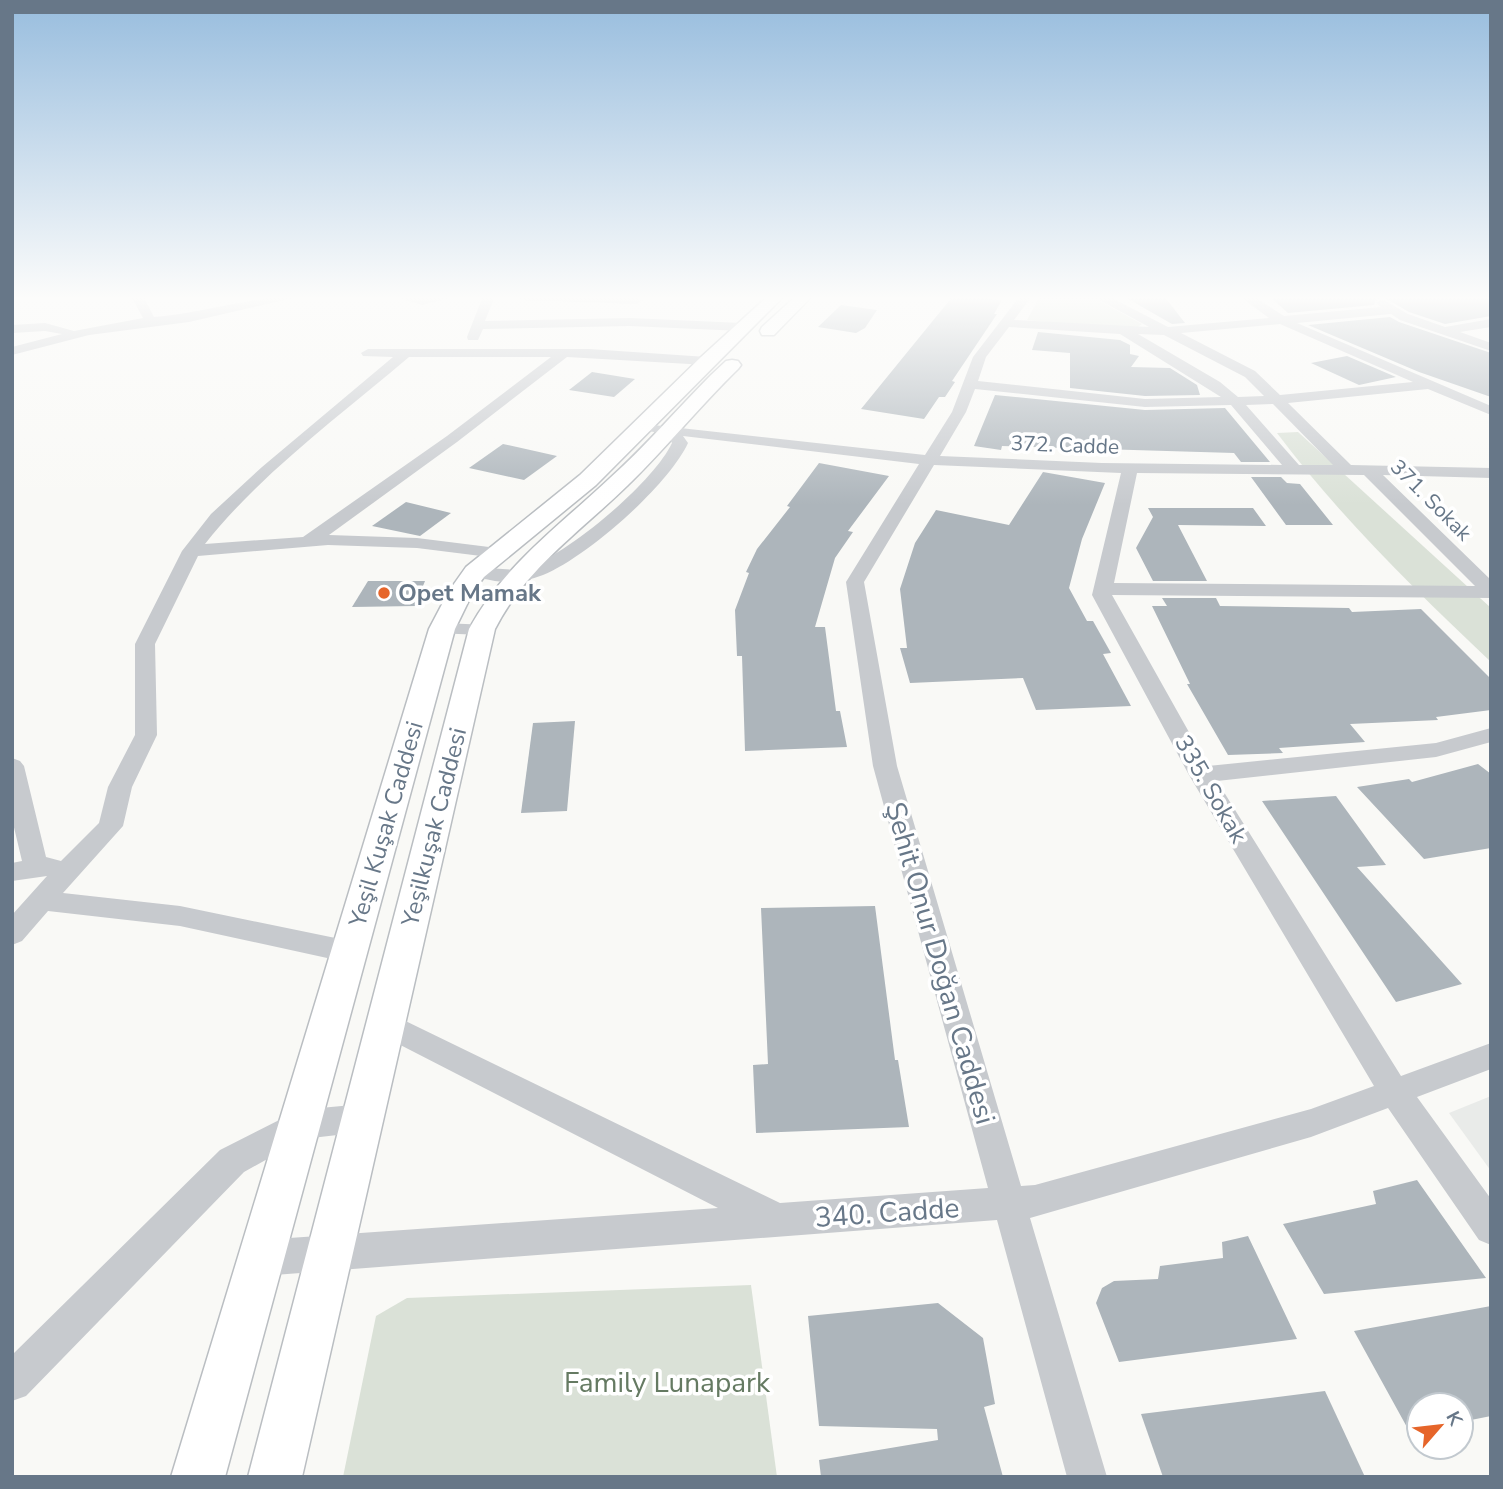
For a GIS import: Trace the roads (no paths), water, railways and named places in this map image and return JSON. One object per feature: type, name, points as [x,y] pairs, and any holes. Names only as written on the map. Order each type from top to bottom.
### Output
[{"type":"main road","points":[[656,428],[704,365]]},
{"type":"main road","name":"Yeşilkuşak Caddesi","points":[[275,1477],[482,629],[489,614],[495,567],[551,541],[619,482],[656,428],[707,390],[733,365]]},
{"type":"main road","name":"Yeşil Kuşak Caddesi","points":[[198,1477],[442,629],[461,591],[495,567]]},
{"type":"street","points":[[12,934],[72,865],[111,826],[120,787],[146,735],[145,644],[191,551],[217,518],[268,470],[392,365]]},
{"type":"street","points":[[307,542],[452,439],[548,365]]},
{"type":"street","name":"Şehit Onur Doğan Caddesi","points":[[977,365],[959,412],[855,582],[885,766],[1087,1477]]},
{"type":"street","points":[[1181,365],[1215,385],[1235,401],[1295,470]]},
{"type":"street","points":[[1233,365],[1250,374],[1347,470]]},
{"type":"street","points":[[1383,365],[1491,411]]},
{"type":"street","points":[[970,384],[1145,403],[1277,400],[1427,385]]},
{"type":"street","name":"372. Cadde","points":[[656,428],[930,460],[1130,469],[1491,473]]},
{"type":"street","points":[[1130,469],[1104,589],[1491,592]]},
{"type":"street","name":"371. Sokak","points":[[1368,470],[1491,592]]},
{"type":"street","points":[[191,551],[307,542],[417,543],[495,567]]},
{"type":"street","name":"335. Sokak","points":[[1104,589],[1102,596],[1201,775],[1394,1091]]},
{"type":"street","points":[[442,629],[482,629]]},
{"type":"street","points":[[1201,775],[1436,750],[1491,735]]},
{"type":"street","points":[[12,766],[24,869],[72,865]]},
{"type":"street","points":[[40,900],[180,916],[350,952]]},
{"type":"street","points":[[387,1024],[778,1220]]},
{"type":"street","name":"340. Cadde","points":[[261,1258],[1035,1201],[1311,1123],[1491,1056]]},
{"type":"street","points":[[1394,1091],[1491,1228]]},
{"type":"street","points":[[12,1382],[232,1161],[299,1125],[363,1118]]},
{"type":"place","name":"Opet Mamak","points":[[384,593]]},
{"type":"park label","name":"Family Lunapark","points":[[667,1382]]}]
